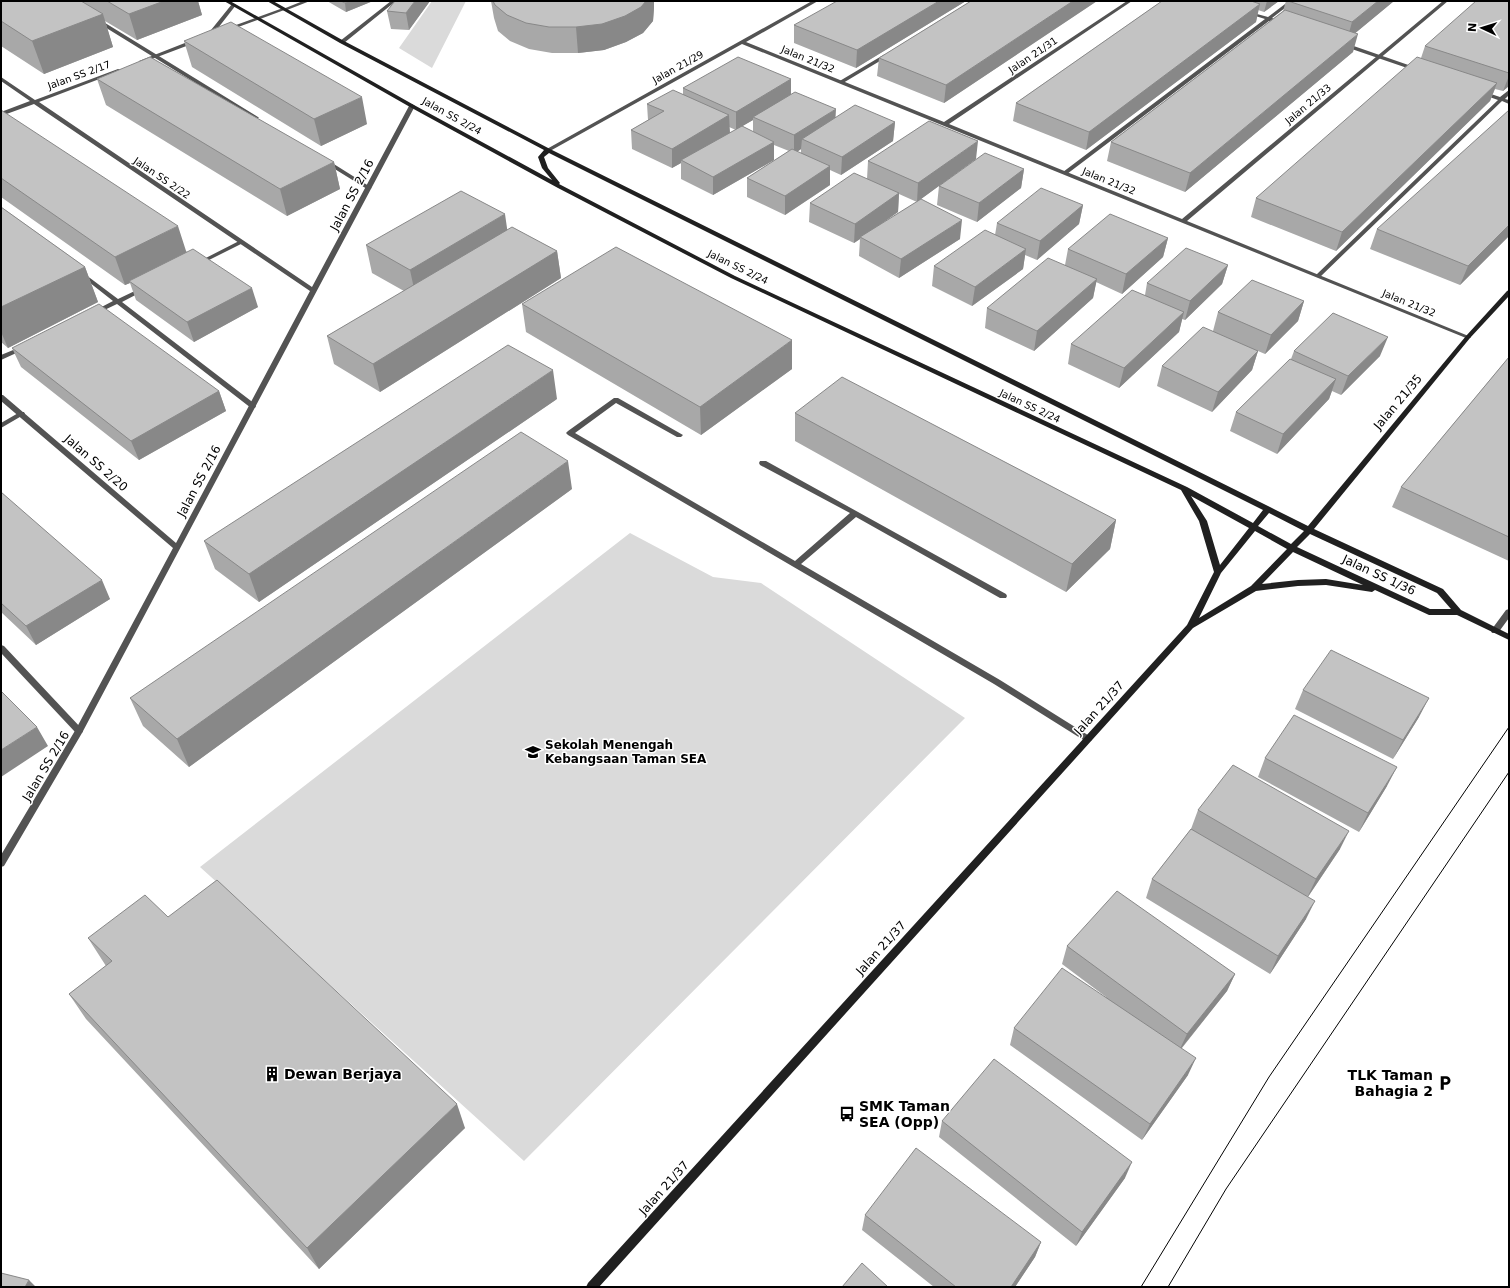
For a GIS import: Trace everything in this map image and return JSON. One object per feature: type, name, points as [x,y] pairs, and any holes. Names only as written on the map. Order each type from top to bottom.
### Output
[{"type":"main road","name":"Jalan SS 2/24","points":[[226,1],[412,106],[560,187],[733,277],[1184,489],[1253,527]]},
{"type":"main road","name":"Jalan SS 2/24","points":[[269,1],[342,42],[548,150],[1309,530]]},
{"type":"main road","points":[[548,150],[541,157],[542,162],[560,187]]},
{"type":"main road","name":"Jalan 21/35","points":[[1292,548],[1309,530],[1468,336],[1509,292]]},
{"type":"main road","points":[[1184,489],[1203,520],[1218,572]]},
{"type":"main road","name":"Jalan 21/37","points":[[592,1287],[1190,627],[1218,572],[1268,509]]},
{"type":"main road","name":"Jalan SS 1/36","points":[[1253,527],[1292,548],[1429,612],[1458,612]]},
{"type":"main road","name":"Jalan SS 1/36","points":[[1309,530],[1440,592],[1458,612],[1509,638]]},
{"type":"main road","name":"Jalan 21/37","points":[[1190,627],[1254,588],[1292,548]]},
{"type":"main road","points":[[1254,588],[1298,583],[1326,582],[1381,590]]},
{"type":"street","points":[[135,64],[308,1]]},
{"type":"street","points":[[342,42],[394,1]]},
{"type":"street","name":"Jalan 21/29","points":[[548,150],[816,1]]},
{"type":"street","name":"Jalan 21/31","points":[[945,124],[1130,1]]},
{"type":"street","points":[[1065,173],[1292,1]]},
{"type":"street","name":"Jalan 21/33","points":[[1183,221],[1446,1]]},
{"type":"street","points":[[209,36],[234,5]]},
{"type":"street","points":[[1245,11],[1290,26]]},
{"type":"street","points":[[92,17],[263,122]]},
{"type":"street","name":"Jalan 21/32","points":[[742,42],[1468,336]]},
{"type":"street","points":[[1341,44],[1422,72]]},
{"type":"street","points":[[841,82],[889,54]]},
{"type":"street","name":"Jalan SS 2/17","points":[[1,114],[128,67]]},
{"type":"street","name":"Jalan SS 2/22","points":[[1,79],[314,291]]},
{"type":"street","points":[[1479,92],[1509,102]]},
{"type":"street","points":[[1318,276],[1509,92]]},
{"type":"street","name":"Jalan SS 2/16","points":[[1,863],[79,731],[412,106]]},
{"type":"street","points":[[322,159],[369,188]]},
{"type":"street","points":[[194,265],[241,242]]},
{"type":"street","points":[[75,269],[253,406]]},
{"type":"street","points":[[91,314],[153,285]]},
{"type":"street","points":[[1,358],[29,345]]},
{"type":"street","name":"Jalan SS 2/20","points":[[1,397],[176,547]]},
{"type":"street","points":[[679,435],[616,400],[570,433],[997,682],[1088,739]]},
{"type":"street","points":[[1,426],[22,414]]},
{"type":"street","points":[[763,462],[1003,596]]},
{"type":"street","points":[[796,564],[855,513]]},
{"type":"street","points":[[1495,631],[1509,612]]},
{"type":"street","points":[[1,648],[79,731]]},
{"type":"shaded area","points":[[432,1],[466,1],[432,68],[399,48]]},
{"type":"shaded area","points":[[630,533],[713,577],[761,583],[965,718],[524,1161],[200,867]]},
{"type":"building","points":[[1,1],[81,1],[103,14],[32,41],[1,21]]},
{"type":"building","points":[[107,1],[164,1],[129,14]]},
{"type":"building","points":[[395,1],[415,1],[406,13],[387,11]]},
{"type":"building","points":[[493,1],[646,1],[641,7],[625,16],[602,24],[576,27],[549,27],[526,23],[507,15],[495,5]]},
{"type":"building","points":[[837,1],[939,1],[857,50],[794,25]]},
{"type":"building","points":[[971,1],[1073,1],[946,85],[879,58]]},
{"type":"building","points":[[1162,1],[1251,1],[1260,4],[1089,132],[1016,103]]},
{"type":"building","points":[[1288,1],[1378,1],[1352,22]]},
{"type":"building","points":[[1476,1],[1509,1],[1509,73],[1425,46]]},
{"type":"building","points":[[1285,10],[1358,34],[1190,173],[1111,142]]},
{"type":"building","points":[[231,22],[362,97],[314,119],[184,41]]},
{"type":"building","points":[[150,57],[334,162],[280,189],[97,79]]},
{"type":"building","points":[[738,57],[791,79],[736,112],[683,88]]},
{"type":"building","points":[[1417,57],[1497,83],[1342,232],[1256,198]]},
{"type":"building","points":[[673,90],[729,115],[672,149],[631,130],[664,111],[647,104]]},
{"type":"building","points":[[795,92],[836,109],[794,135],[753,117]]},
{"type":"building","points":[[855,105],[895,122],[842,157],[802,139]]},
{"type":"building","points":[[1,110],[178,226],[115,257],[1,178]]},
{"type":"building","points":[[1509,110],[1509,225],[1468,266],[1377,229]]},
{"type":"building","points":[[929,121],[978,141],[918,183],[868,161]]},
{"type":"building","points":[[742,126],[774,142],[713,177],[681,160]]},
{"type":"building","points":[[792,149],[830,166],[785,196],[747,178]]},
{"type":"building","points":[[985,153],[1024,169],[979,203],[939,186]]},
{"type":"building","points":[[854,173],[899,193],[855,224],[810,203]]},
{"type":"building","points":[[1041,188],[1083,205],[1040,241],[997,223]]},
{"type":"building","points":[[461,191],[505,214],[410,270],[366,245]]},
{"type":"building","points":[[921,199],[962,220],[901,259],[860,237]]},
{"type":"building","points":[[1,207],[85,267],[1,307]]},
{"type":"building","points":[[1110,214],[1168,238],[1126,274],[1068,249]]},
{"type":"building","points":[[512,227],[557,251],[373,364],[327,336]]},
{"type":"building","points":[[985,230],[1026,249],[975,287],[934,266]]},
{"type":"building","points":[[616,247],[792,340],[700,407],[522,304]]},
{"type":"building","points":[[1186,248],[1228,265],[1190,301],[1147,283]]},
{"type":"building","points":[[193,249],[252,288],[187,322],[129,281]]},
{"type":"building","points":[[1048,258],[1097,279],[1037,331],[987,308]]},
{"type":"building","points":[[1252,280],[1304,301],[1271,335],[1218,312]]},
{"type":"building","points":[[1132,290],[1184,312],[1124,368],[1071,344]]},
{"type":"building","points":[[99,304],[219,391],[131,441],[12,348]]},
{"type":"building","points":[[1333,313],[1388,337],[1348,376],[1294,351]]},
{"type":"building","points":[[1203,327],[1258,351],[1218,392],[1162,366]]},
{"type":"building","points":[[508,345],[553,370],[249,574],[204,541]]},
{"type":"building","points":[[1509,357],[1509,537],[1401,487]]},
{"type":"building","points":[[1290,359],[1336,379],[1283,434],[1236,412]]},
{"type":"building","points":[[842,377],[1116,520],[1072,564],[795,413]]},
{"type":"building","points":[[521,432],[568,461],[177,739],[130,698]]},
{"type":"building","points":[[1,492],[102,580],[26,626],[1,603]]},
{"type":"building","points":[[1331,650],[1429,698],[1403,740],[1303,690]]},
{"type":"building","points":[[1,691],[37,727],[1,750]]},
{"type":"building","points":[[1294,715],[1397,767],[1368,813],[1265,758]]},
{"type":"building","points":[[1233,765],[1349,831],[1316,879],[1198,810]]},
{"type":"building","points":[[1191,829],[1315,901],[1278,956],[1152,879]]},
{"type":"building","name":"Dewan Berjaya","points":[[217,880],[457,1104],[307,1248],[69,994],[112,961],[88,938],[145,895],[168,917]]},
{"type":"building","points":[[1117,891],[1235,974],[1187,1034],[1067,946]]},
{"type":"building","points":[[1062,968],[1196,1058],[1150,1124],[1014,1028]]},
{"type":"building","points":[[994,1059],[1132,1162],[1082,1232],[942,1121]]},
{"type":"building","points":[[916,1148],[1041,1242],[1011,1287],[956,1287],[865,1215]]},
{"type":"building","points":[[862,1263],[888,1287],[842,1287]]},
{"type":"building","points":[[1,1273],[29,1280],[25,1287],[1,1287]]},
{"type":"tram line","points":[[1141,1287],[1269,1077],[1509,727]]},
{"type":"tram line","points":[[1168,1287],[1226,1189],[1509,772]]},
{"type":"place","name":"Sekolah Menengah Kebangsaan Taman SEA","points":[[533,752]]},
{"type":"place","name":"Dewan Berjaya","points":[[272,1074]]},
{"type":"place","name":"TLK Taman Bahagia 2","points":[[1445,1083]]},
{"type":"place","name":"SMK Taman SEA (Opp)","points":[[847,1114]]}]
